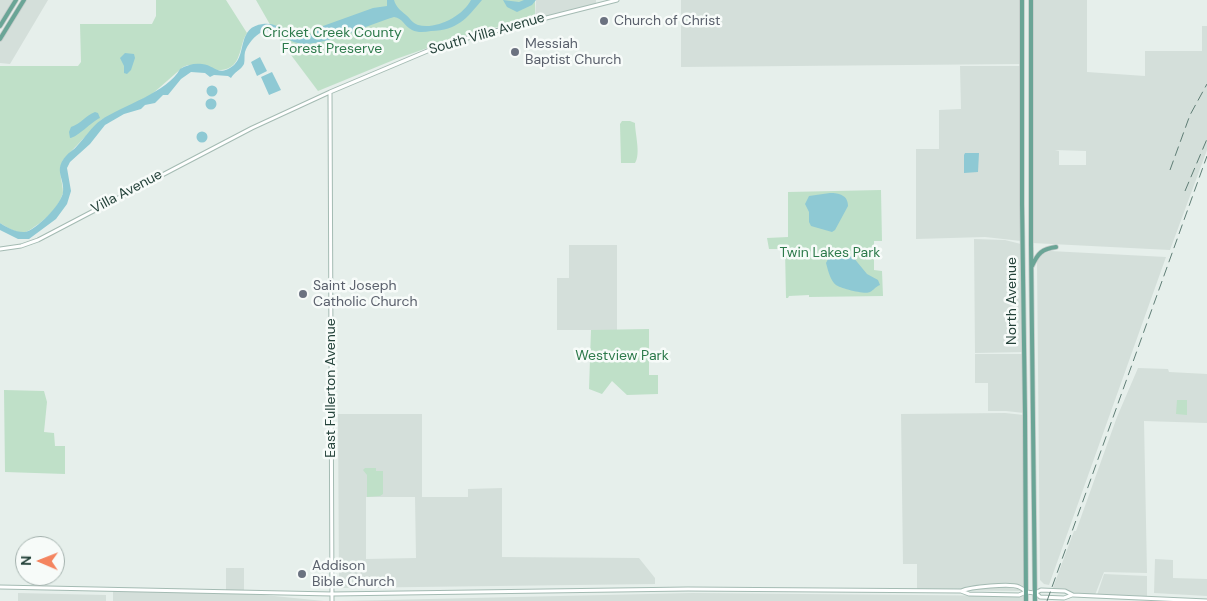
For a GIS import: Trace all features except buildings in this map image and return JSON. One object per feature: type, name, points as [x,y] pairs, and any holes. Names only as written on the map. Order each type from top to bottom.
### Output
[{"type":"main road","points":[[0,26],[16,0]]},
{"type":"main road","points":[[0,39],[24,0]]},
{"type":"main road","name":"North Avenue","points":[[1022,0],[1026,601]]},
{"type":"main road","name":"North Avenue","points":[[1030,0],[1035,601]]},
{"type":"main road","points":[[1031,268],[1039,252],[1056,246]]},
{"type":"street","name":"South Villa Avenue","points":[[252,128],[330,92],[444,44],[617,0]]},
{"type":"street","name":"East Fullerton Avenue","points":[[330,92],[332,601]]},
{"type":"street","name":"Villa Avenue","points":[[0,249],[21,246],[38,240],[252,128]]},
{"type":"street","points":[[961,591],[968,588],[1008,586],[1020,587],[1026,592]]},
{"type":"street","points":[[0,587],[332,594],[688,589],[961,591],[969,594],[1019,595],[1026,592],[1035,593],[1041,590],[1065,590],[1073,595]]},
{"type":"street","points":[[1035,593],[1040,598],[1064,598],[1073,595],[1207,601]]},
{"type":"shaded area","points":[[0,0],[14,0],[0,24]]},
{"type":"shaded area","points":[[25,0],[48,0],[10,64],[0,63],[0,41]]},
{"type":"shaded area","points":[[536,0],[596,0],[596,4],[535,20]]},
{"type":"shaded area","points":[[681,0],[1022,0],[1020,64],[681,67]]},
{"type":"shaded area","points":[[1031,0],[1087,0],[1087,72],[1145,76],[1145,51],[1202,51],[1202,26],[1207,26],[1207,150],[1170,250],[1032,243]],"holes":[[[1055,150],[1086,151],[1086,165],[1059,165],[1059,151]]]},
{"type":"shaded area","points":[[960,66],[1020,66],[1021,241],[985,237],[916,239],[916,149],[939,149],[939,110],[961,109]]},
{"type":"shaded area","points":[[974,239],[1005,240],[1021,244],[1023,352],[975,353]]},
{"type":"shaded area","points":[[569,245],[617,245],[617,330],[557,330],[557,278],[569,278]]},
{"type":"shaded area","points":[[1050,251],[1166,257],[1049,585],[1044,584],[1040,580],[1037,261],[1041,255]]},
{"type":"shaded area","points":[[975,354],[1023,354],[1024,413],[988,411],[988,383],[975,383]]},
{"type":"shaded area","points":[[1138,368],[1168,369],[1169,372],[1207,374],[1207,423],[1144,421],[1147,573],[1104,572],[1095,595],[1051,593],[1074,531],[1076,531],[1117,417]]},
{"type":"shaded area","points":[[1005,413],[1024,415],[1024,591],[917,590],[917,564],[903,564],[901,414]]},
{"type":"shaded area","points":[[338,414],[422,414],[422,497],[468,497],[468,489],[502,488],[502,557],[639,558],[655,578],[655,584],[339,588]],"holes":[[[366,497],[415,497],[416,558],[366,559]]]},
{"type":"shaded area","points":[[1155,559],[1173,560],[1173,578],[1207,579],[1207,596],[1154,593]]},
{"type":"shaded area","points":[[226,568],[244,568],[244,591],[226,590]]},
{"type":"shaded area","points":[[1104,574],[1147,576],[1147,596],[1097,595]]},
{"type":"shaded area","points":[[113,591],[244,593],[324,601],[113,601]]},
{"type":"shaded area","points":[[18,593],[106,595],[106,601],[18,601]]},
{"type":"shaded area","points":[[692,593],[1026,596],[1026,601],[341,601]]},
{"type":"green space","points":[[156,0],[226,0],[247,33],[235,62],[224,70],[188,65],[183,67],[151,95],[101,120],[63,160],[60,173],[63,193],[50,214],[35,227],[22,233],[16,232],[0,223],[0,66],[78,66],[81,62],[80,24],[152,24],[156,16]]},
{"type":"green space","name":"Cricket Creek County Forest Preserve","points":[[256,0],[535,0],[535,17],[456,38],[396,59],[318,91],[276,35]]},
{"type":"green space","points":[[622,121],[635,123],[638,154],[635,163],[621,163],[620,124]]},
{"type":"green space","name":"Twin Lakes Park","points":[[881,190],[882,241],[874,241],[874,270],[882,271],[883,296],[809,297],[809,295],[789,296],[786,298],[785,249],[769,249],[767,238],[788,237],[788,192]]},
{"type":"green space","name":"Westview Park","points":[[649,329],[649,375],[658,375],[658,394],[627,395],[612,381],[602,394],[589,389],[591,330]]},
{"type":"green space","points":[[4,390],[44,391],[47,402],[44,432],[54,433],[55,446],[65,446],[65,474],[5,472]]},
{"type":"green space","points":[[1177,400],[1187,400],[1187,415],[1176,414]]},
{"type":"green space","points":[[365,468],[376,468],[376,471],[383,471],[383,494],[380,496],[367,497],[367,475],[363,470]]},
{"type":"water","points":[[387,0],[394,0],[396,5],[413,22],[425,26],[441,24],[462,11],[471,0],[482,0],[461,22],[455,26],[440,30],[414,31],[394,17],[339,37],[316,43],[299,44],[272,32],[262,32],[249,43],[245,52],[244,64],[231,78],[214,75],[210,77],[205,73],[191,72],[181,79],[168,95],[163,95],[155,103],[124,114],[105,125],[90,144],[70,162],[67,168],[71,191],[67,204],[56,219],[29,239],[18,239],[0,230],[0,223],[15,231],[25,232],[41,222],[53,210],[63,192],[60,166],[67,155],[101,120],[166,85],[185,66],[199,64],[220,71],[229,69],[238,60],[249,30],[255,26],[271,24],[298,36],[305,36],[323,26],[373,8],[387,6]]},
{"type":"water","points":[[503,0],[519,2],[536,0],[532,5],[517,12],[507,7]]},
{"type":"water","points":[[125,53],[134,54],[135,58],[131,70],[127,74],[124,73],[124,66],[120,58]]},
{"type":"water","points":[[260,57],[267,71],[257,76],[251,62]]},
{"type":"water","points":[[272,72],[281,90],[269,95],[261,77]]},
{"type":"water","points":[[212,85],[218,91],[212,97],[206,91]]},
{"type":"water","points":[[211,98],[217,104],[211,110],[205,104]]},
{"type":"water","points":[[95,112],[98,113],[100,118],[70,138],[69,132],[71,127]]},
{"type":"water","points":[[202,131],[208,137],[202,143],[196,137]]},
{"type":"water","points":[[965,153],[979,153],[978,172],[964,173]]},
{"type":"water","points":[[830,193],[842,195],[848,202],[848,206],[835,230],[832,232],[811,226],[809,212],[805,204],[809,196]]},
{"type":"water","points":[[839,248],[853,257],[867,274],[878,280],[880,285],[867,293],[863,293],[836,285],[831,278],[826,263],[831,253]]},
{"type":"waterway","points":[[292,35],[306,36]]},
{"type":"railway","points":[[1170,170],[1190,115],[1207,84]]},
{"type":"railway","points":[[1185,191],[1207,139]]},
{"type":"railway","points":[[1047,601],[1207,156]]},
{"type":"place","name":"Church of Christ","points":[[604,21]]},
{"type":"place","name":"Messiah Baptist Church","points":[[515,52]]},
{"type":"place","name":"Saint Joseph Catholic Church","points":[[303,294]]},
{"type":"place","name":"Addison Bible Church","points":[[302,574]]}]
